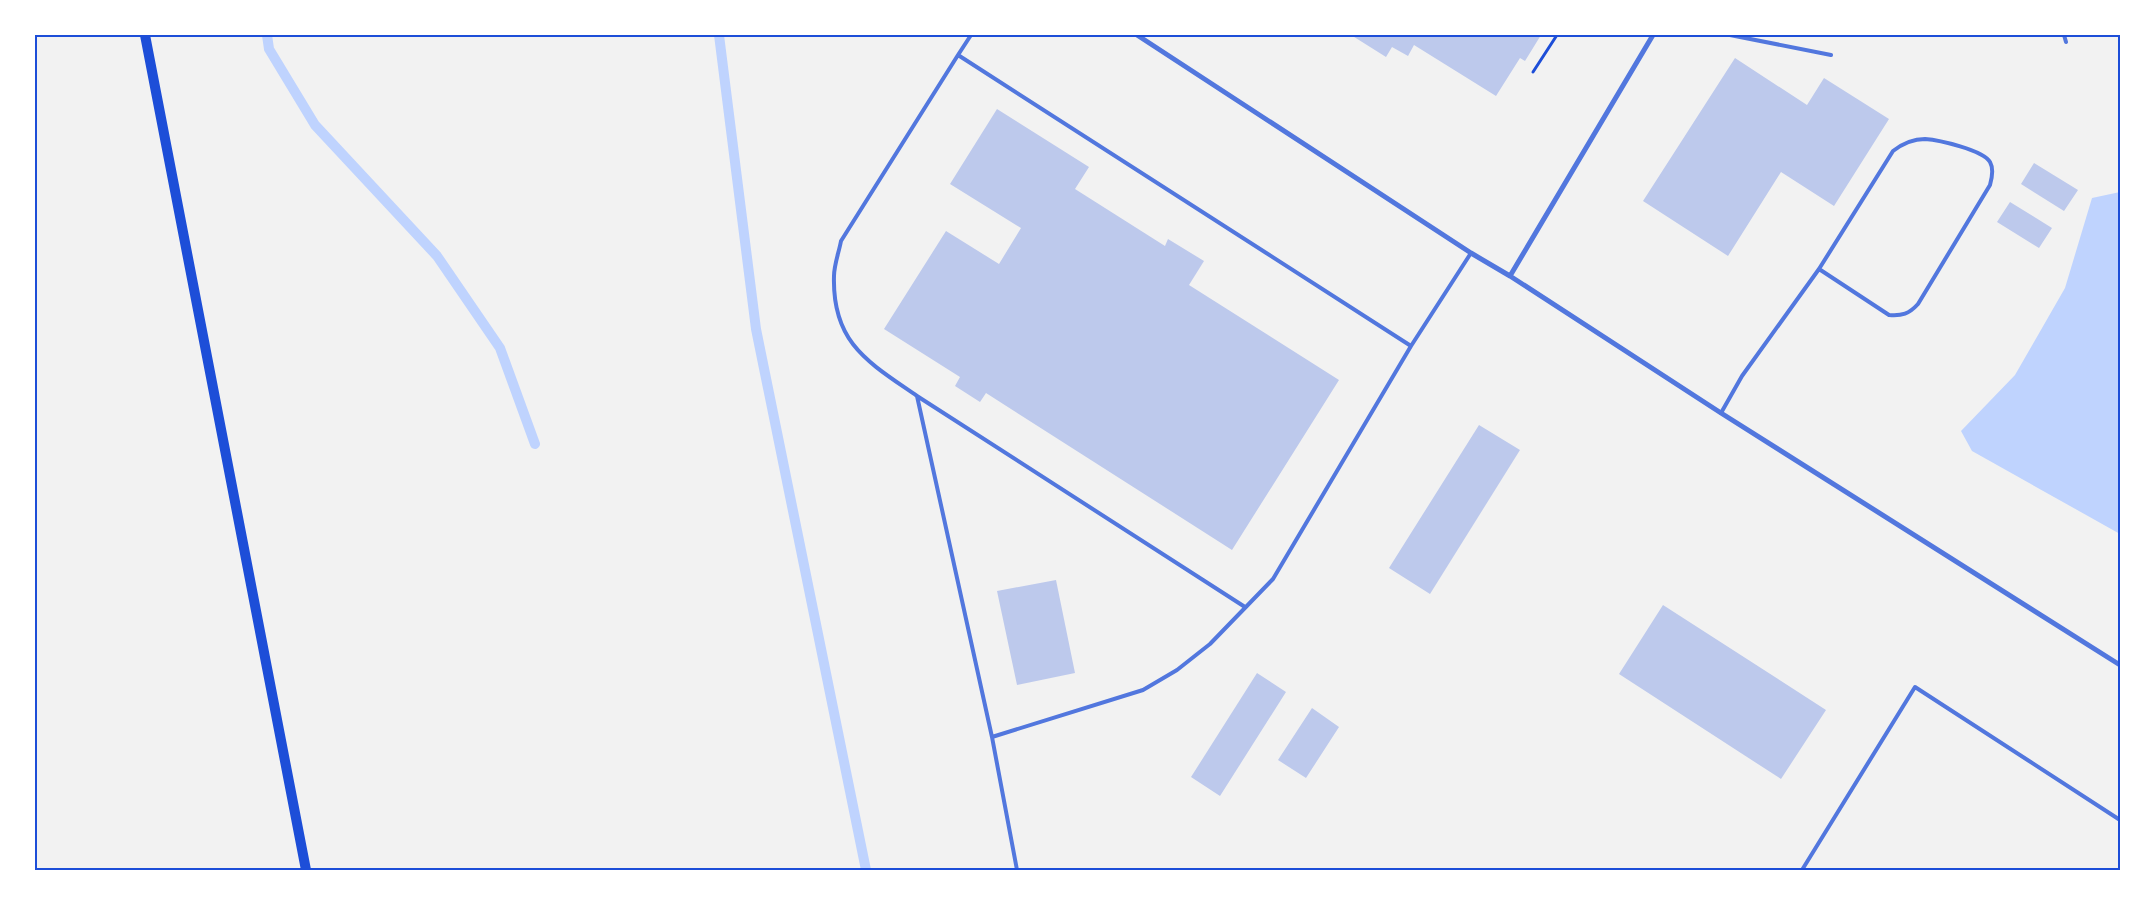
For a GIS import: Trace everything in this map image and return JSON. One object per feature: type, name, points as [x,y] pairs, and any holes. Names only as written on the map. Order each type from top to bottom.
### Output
[{"type":"main road","points":[[145,35],[306,870]]},
{"type":"street","points":[[1137,35],[1471,254],[1510,276],[1721,413],[2120,666]]},
{"type":"street","points":[[1510,276],[1653,35]]},
{"type":"lane","points":[[970,35],[841,241],[834,274],[836,309],[849,342],[876,368],[917,396],[1245,607]]},
{"type":"lane","points":[[1730,35],[1831,55]]},
{"type":"lane","points":[[2064,35],[2066,42]]},
{"type":"lane","points":[[958,55],[1411,346]]},
{"type":"lane","points":[[1721,413],[1742,376],[1819,269],[1893,151],[1901,145],[1925,140],[1977,152],[1985,156],[1991,164],[1992,175],[1990,185],[1918,304],[1911,312],[1900,316],[1889,315],[1819,269]]},
{"type":"lane","points":[[992,737],[1143,690],[1184,665],[1210,644],[1273,580],[1411,346],[1471,254]]},
{"type":"lane","points":[[917,396],[992,737],[1018,870]]},
{"type":"lane","points":[[1802,870],[1915,687],[2120,820]]},
{"type":"path","points":[[1533,72],[1557,35]]},
{"type":"water","points":[[2120,192],[2120,534],[1972,451],[1961,431],[2015,375],[2065,288],[2092,198]]},
{"type":"building","points":[[1351,35],[1541,35],[1525,61],[1520,58],[1496,96],[1414,45],[1408,56],[1392,47],[1386,57]]},
{"type":"building","points":[[1735,58],[1807,105],[1824,78],[1889,119],[1834,206],[1781,172],[1728,256],[1643,201]]},
{"type":"building","points":[[997,109],[1089,167],[1075,189],[1165,246],[1168,239],[1204,261],[1189,285],[1339,380],[1232,550],[986,393],[980,402],[955,386],[960,377],[884,329],[946,231],[999,264],[1021,228],[950,184]]},
{"type":"building","points":[[2034,163],[2078,190],[2064,211],[2021,184]]},
{"type":"building","points":[[2010,202],[2052,228],[2039,248],[1997,222]]},
{"type":"building","points":[[1479,425],[1520,450],[1430,594],[1389,568]]},
{"type":"building","points":[[1056,580],[1075,673],[1017,685],[997,591]]},
{"type":"building","points":[[1663,605],[1826,710],[1781,779],[1619,674]]},
{"type":"building","points":[[1257,673],[1286,692],[1220,796],[1191,777]]},
{"type":"building","points":[[1312,708],[1339,727],[1306,778],[1278,760]]},
{"type":"waterway","points":[[267,35],[269,49],[315,125],[437,256],[500,348],[535,444]]},
{"type":"waterway","points":[[719,35],[756,329],[866,870]]}]
